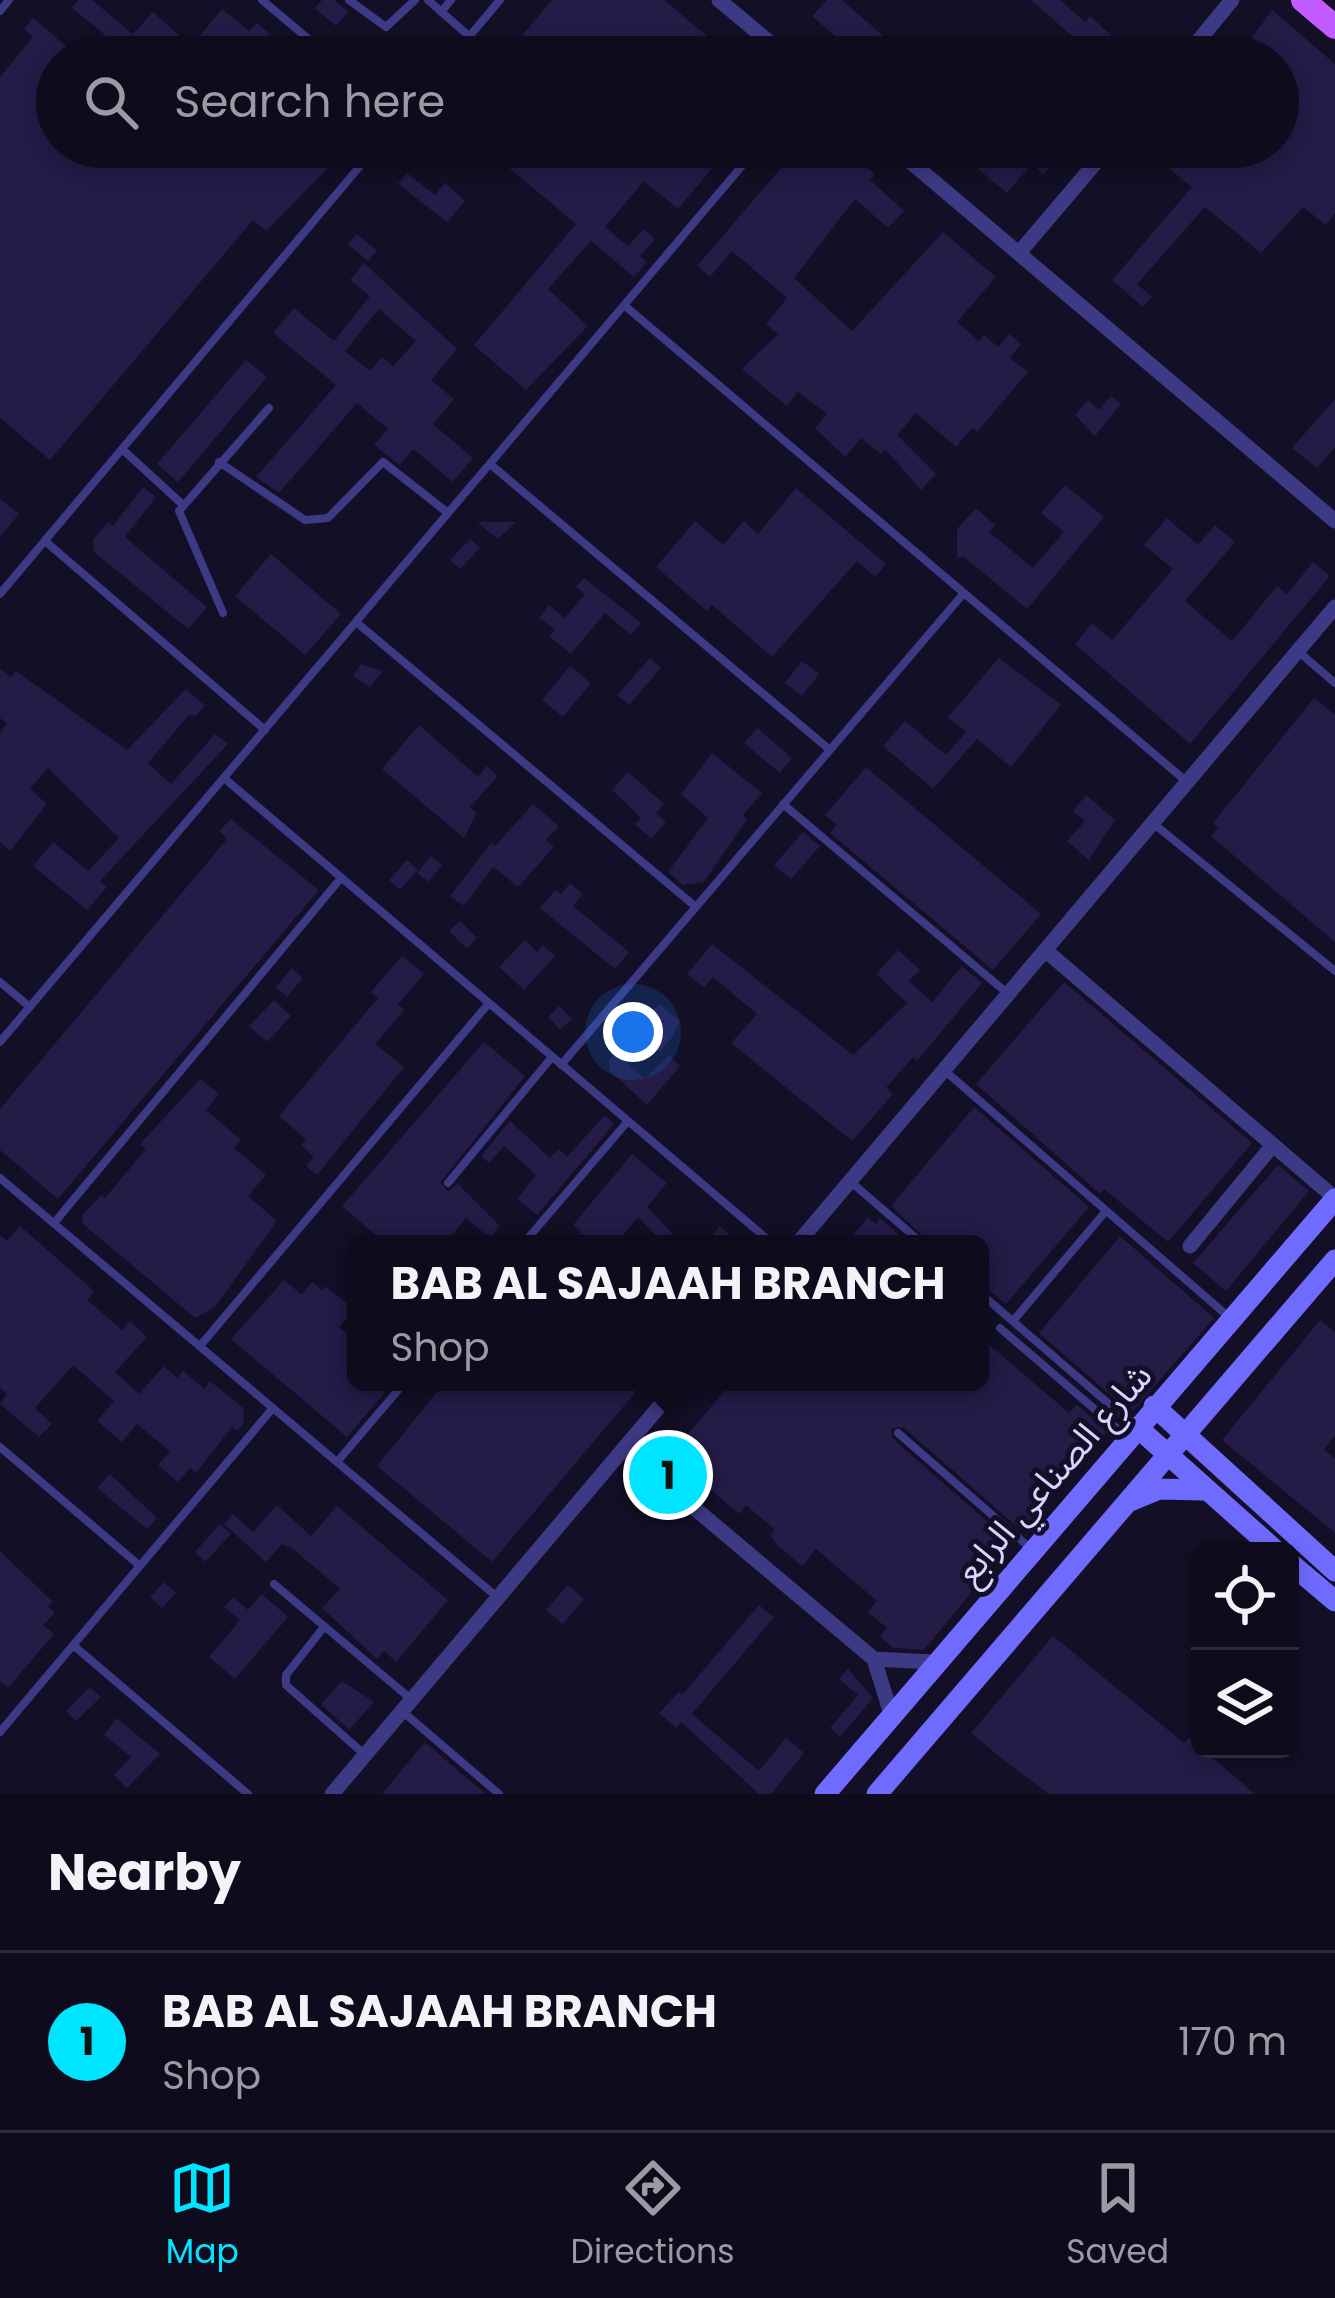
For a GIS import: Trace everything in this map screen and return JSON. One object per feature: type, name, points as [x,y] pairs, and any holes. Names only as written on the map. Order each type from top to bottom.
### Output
[{"type":"main road","points":[[1303,0],[1335,27]]},
{"type":"main road","name":"شارع الصناعي الرابع","points":[[825,1794],[933,1662],[1335,1198]]},
{"type":"main road","name":"شارع الصناعي الرابع","points":[[877,1794],[1335,1260]]},
{"type":"main road","points":[[1154,1406],[1335,1570]]},
{"type":"main road","points":[[1132,1432],[1166,1455],[1265,1542]]},
{"type":"main road","points":[[1120,1508],[1159,1490],[1202,1490]]},
{"type":"main road","points":[[1299,1570],[1335,1600]]},
{"type":"street","points":[[719,0],[762,36]]},
{"type":"street","points":[[1203,36],[1234,1]]},
{"type":"street","points":[[918,168],[1335,521]]},
{"type":"street","points":[[1018,254],[1091,168]]},
{"type":"street","points":[[805,1235],[1335,608]]},
{"type":"street","points":[[1045,950],[1335,1198]]},
{"type":"street","points":[[1190,1246],[1273,1145]]},
{"type":"street","points":[[332,1794],[672,1391]]},
{"type":"street","points":[[624,1449],[874,1659],[891,1714]]},
{"type":"street","points":[[874,1659],[933,1662]]},
{"type":"lane","points":[[0,11],[9,0]]},
{"type":"lane","points":[[262,0],[305,36]]},
{"type":"lane","points":[[349,0],[386,27],[415,0]]},
{"type":"lane","points":[[428,0],[469,36]]},
{"type":"lane","points":[[441,12],[451,0]]},
{"type":"lane","points":[[471,36],[500,0]]},
{"type":"lane","points":[[0,593],[358,168]]},
{"type":"lane","points":[[0,1042],[740,168]]},
{"type":"lane","points":[[625,304],[1187,782]]},
{"type":"lane","points":[[223,613],[179,518],[182,504],[269,408]]},
{"type":"lane","points":[[122,449],[182,504]]},
{"type":"lane","points":[[219,462],[305,520],[328,518],[383,462],[448,513]]},
{"type":"lane","points":[[490,464],[830,750]]},
{"type":"lane","points":[[45,541],[265,730]]},
{"type":"lane","points":[[561,1064],[964,593]]},
{"type":"lane","points":[[356,622],[696,907]]},
{"type":"lane","points":[[1298,652],[1335,683]]},
{"type":"lane","points":[[224,778],[762,1235]]},
{"type":"lane","points":[[783,804],[1008,994]]},
{"type":"lane","points":[[1153,823],[1335,971]]},
{"type":"lane","points":[[54,1223],[341,878]]},
{"type":"lane","points":[[0,982],[30,1006]]},
{"type":"lane","points":[[200,1346],[489,1004]]},
{"type":"lane","points":[[448,1184],[553,1057]]},
{"type":"lane","points":[[944,1070],[1231,1319]]},
{"type":"lane","points":[[531,1235],[628,1121]]},
{"type":"lane","points":[[0,1178],[498,1598]]},
{"type":"lane","points":[[850,1181],[913,1235]]},
{"type":"lane","points":[[1013,1321],[1106,1211]]},
{"type":"lane","points":[[989,1301],[1109,1404]]},
{"type":"lane","points":[[1000,1328],[1132,1432]]},
{"type":"lane","points":[[337,1462],[397,1391]]},
{"type":"lane","points":[[0,1732],[4,1719],[74,1645],[273,1408]]},
{"type":"lane","points":[[898,1433],[1031,1549]]},
{"type":"lane","points":[[0,1447],[140,1566]]},
{"type":"lane","points":[[274,1584],[499,1794]]},
{"type":"lane","points":[[324,1627],[286,1675],[286,1685],[365,1755]]},
{"type":"lane","points":[[74,1645],[248,1794]]},
{"type":"building","points":[[78,0],[92,0],[133,34],[153,12],[180,36],[106,36],[72,8]]},
{"type":"building","points":[[322,0],[334,0],[348,12],[336,26],[315,8]]},
{"type":"building","points":[[552,0],[664,0],[707,36],[522,36]]},
{"type":"building","points":[[827,0],[842,0],[883,36],[835,36],[812,16]]},
{"type":"building","points":[[1031,0],[1060,0],[1085,22],[1090,16],[1112,36],[1072,36]]},
{"type":"building","points":[[222,9],[249,31],[257,23],[272,36],[199,36]]},
{"type":"building","points":[[1272,10],[1335,64],[1335,213],[1326,225],[1303,207],[1261,253],[1205,207],[1137,284],[1152,297],[1143,307],[1112,280],[1192,187],[1169,168],[1299,168],[1299,36],[1253,36]]},
{"type":"building","points":[[33,18],[54,36],[36,36],[36,168],[328,168],[266,231],[253,220],[50,460],[0,418],[0,77],[33,37],[24,29]]},
{"type":"building","points":[[509,168],[712,168],[678,209],[644,181],[605,227],[628,246],[644,229],[655,239],[640,256],[647,262],[634,277],[591,241],[548,289],[588,326],[526,390],[474,345],[576,224]]},
{"type":"building","points":[[781,168],[867,168],[875,174],[870,180],[904,211],[888,228],[855,199],[794,278],[852,331],[943,232],[996,277],[957,322],[979,341],[984,335],[998,347],[1009,334],[1021,344],[1010,358],[1028,372],[977,432],[972,428],[956,447],[916,413],[897,435],[936,474],[921,490],[885,449],[881,454],[861,438],[845,457],[815,428],[827,414],[798,392],[787,406],[742,369],[778,334],[766,324],[787,298],[732,251],[710,277],[697,266]]},
{"type":"building","points":[[977,168],[1029,168],[1007,193]]},
{"type":"building","points":[[407,173],[435,195],[445,183],[465,201],[447,222],[398,184]]},
{"type":"building","points":[[357,234],[377,251],[368,261],[348,244]]},
{"type":"building","points":[[364,263],[457,349],[431,380],[454,399],[433,424],[473,458],[453,482],[413,449],[400,465],[374,445],[388,429],[357,403],[279,493],[256,477],[336,385],[273,333],[294,308],[334,341],[370,296],[350,280]],"holes":[[[379,309],[416,341],[393,366],[382,357],[370,371],[345,351]]]},
{"type":"building","points":[[246,360],[267,377],[178,482],[157,464]]},
{"type":"building","points":[[1111,396],[1121,404],[1095,436],[1075,415],[1088,400],[1099,410]]},
{"type":"building","points":[[1335,399],[1335,447],[1317,468],[1292,448]]},
{"type":"building","points":[[1065,485],[1104,517],[1027,609],[964,557],[957,557],[957,529],[976,508],[995,525],[989,532],[1033,568],[1064,532],[1041,513]]},
{"type":"building","points":[[143,487],[156,497],[125,537],[207,607],[188,629],[94,552],[93,540],[108,522],[113,526]]},
{"type":"building","points":[[796,488],[886,564],[875,577],[857,561],[772,657],[712,605],[707,611],[656,567],[695,521],[723,545],[744,521],[758,534]]},
{"type":"building","points":[[0,499],[19,514],[0,537]]},
{"type":"building","points":[[1167,518],[1198,545],[1215,525],[1235,542],[1185,601],[1232,641],[1277,586],[1287,594],[1313,562],[1330,576],[1190,744],[1075,644],[1092,623],[1112,640],[1173,569],[1144,545]]},
{"type":"building","points":[[477,522],[516,522],[498,539]]},
{"type":"building","points":[[470,539],[480,548],[460,569],[450,560]]},
{"type":"building","points":[[271,554],[341,614],[305,655],[235,596]]},
{"type":"building","points":[[584,578],[641,623],[631,635],[605,613],[571,654],[549,636],[555,630],[539,618],[549,605],[565,618],[585,594],[576,587]]},
{"type":"building","points":[[650,658],[661,668],[629,705],[617,695]]},
{"type":"building","points":[[999,658],[1061,705],[1011,767],[977,739],[933,789],[883,746],[905,721],[946,755],[966,732],[948,717]]},
{"type":"building","points":[[802,661],[819,674],[802,696],[785,683]]},
{"type":"building","points":[[361,664],[383,671],[370,687],[353,676]]},
{"type":"building","points":[[570,666],[591,683],[563,717],[542,700]]},
{"type":"building","points":[[0,668],[11,677],[16,671],[127,750],[186,689],[205,706],[195,716],[189,715],[148,763],[171,784],[215,734],[228,744],[100,881],[107,887],[87,910],[33,866],[53,842],[88,871],[119,838],[48,768],[30,789],[47,804],[10,851],[0,842],[0,733],[7,724],[0,718]]},
{"type":"building","points":[[1314,698],[1335,715],[1335,942],[1211,836],[1218,827],[1213,823]]},
{"type":"building","points":[[419,725],[478,777],[487,766],[498,776],[470,807],[477,813],[464,838],[382,769]]},
{"type":"building","points":[[757,728],[792,758],[780,773],[744,743]]},
{"type":"building","points":[[712,753],[762,793],[743,815],[747,819],[704,882],[683,885],[668,872],[708,818],[681,794]]},
{"type":"building","points":[[866,767],[1041,914],[993,970],[830,833],[837,825],[825,815]]},
{"type":"building","points":[[628,772],[664,804],[656,813],[666,822],[651,839],[635,824],[641,818],[612,790]]},
{"type":"building","points":[[1086,795],[1115,820],[1089,860],[1067,841],[1085,821],[1073,811]]},
{"type":"building","points":[[533,804],[559,826],[546,840],[554,847],[518,887],[493,867],[464,906],[450,896],[491,843],[495,846]]},
{"type":"building","points":[[231,819],[319,890],[58,1199],[0,1150],[0,1109],[227,839],[219,831]]},
{"type":"building","points":[[803,832],[820,846],[791,879],[774,865]]},
{"type":"building","points":[[431,856],[442,865],[428,882],[417,873]]},
{"type":"building","points":[[407,860],[418,870],[400,890],[389,880]]},
{"type":"building","points":[[570,883],[583,894],[573,906],[629,952],[615,969],[540,908],[555,890],[561,894]]},
{"type":"building","points":[[460,921],[477,938],[467,949],[449,931]]},
{"type":"building","points":[[525,940],[537,952],[543,945],[555,956],[524,990],[499,967]]},
{"type":"building","points":[[712,944],[853,1055],[907,1003],[876,974],[898,950],[920,970],[909,981],[932,1002],[962,966],[982,983],[917,1061],[913,1057],[886,1088],[893,1094],[852,1141],[731,1043],[757,1014],[713,977],[704,988],[687,974]]},
{"type":"building","points":[[402,956],[424,974],[398,1004],[404,1010],[375,1044],[404,1067],[317,1175],[306,1166],[314,1157],[301,1145],[306,1139],[279,1116],[378,998],[371,992]]},
{"type":"building","points":[[292,968],[303,978],[287,997],[276,987]]},
{"type":"building","points":[[1064,982],[1252,1143],[1168,1242],[1104,1189],[1100,1194],[976,1084]]},
{"type":"building","points":[[274,1000],[291,1016],[267,1042],[249,1026]]},
{"type":"building","points":[[659,1004],[680,1021],[672,1037],[660,1052],[645,1039],[626,1062],[645,1079],[669,1055],[680,1066],[647,1105],[610,1071],[609,1060]]},
{"type":"building","points":[[559,1006],[572,1019],[560,1030],[548,1017]]},
{"type":"building","points":[[484,1042],[525,1076],[440,1183],[448,1191],[458,1184],[500,1226],[492,1235],[466,1218],[452,1235],[376,1235],[342,1206]]},
{"type":"building","points":[[200,1079],[219,1094],[206,1110],[241,1140],[234,1148],[266,1175],[248,1196],[277,1221],[215,1307],[195,1318],[83,1224],[82,1215],[102,1195],[105,1198],[146,1149],[140,1144]]},
{"type":"building","points":[[974,1107],[1089,1207],[1006,1304],[989,1290],[989,1235],[922,1235],[891,1206]]},
{"type":"building","points":[[605,1115],[614,1124],[537,1215],[517,1199],[536,1175],[504,1146],[489,1163],[481,1156],[510,1121],[550,1158],[559,1149],[567,1157]]},
{"type":"building","points":[[632,1154],[667,1183],[647,1207],[672,1235],[655,1235],[638,1217],[623,1235],[578,1235],[581,1232],[573,1225]]},
{"type":"building","points":[[1278,1165],[1309,1191],[1226,1291],[1193,1263]]},
{"type":"building","points":[[868,1217],[876,1224],[880,1218],[900,1235],[855,1235]]},
{"type":"building","points":[[20,1226],[94,1291],[87,1300],[122,1330],[130,1321],[147,1337],[115,1372],[139,1394],[164,1366],[177,1378],[183,1371],[205,1389],[210,1381],[243,1408],[244,1423],[237,1431],[232,1427],[196,1473],[190,1468],[178,1482],[158,1465],[170,1451],[137,1424],[122,1442],[97,1421],[114,1401],[73,1365],[35,1408],[52,1424],[39,1437],[0,1404],[7,1394],[0,1388],[0,1235],[7,1241]]},
{"type":"building","points":[[1120,1236],[1214,1318],[1130,1414],[1124,1412],[1118,1418],[1111,1412],[1117,1407],[1114,1398],[1039,1333]]},
{"type":"building","points":[[284,1280],[302,1295],[312,1282],[322,1290],[325,1286],[347,1303],[347,1317],[339,1327],[347,1334],[347,1391],[386,1391],[347,1437],[231,1339]]},
{"type":"building","points":[[1320,1320],[1335,1332],[1335,1436],[1324,1449],[1335,1458],[1335,1533],[1222,1440]]},
{"type":"building","points":[[989,1345],[1069,1413],[1077,1405],[1107,1431],[1022,1531],[903,1427],[891,1429],[893,1439],[1012,1543],[924,1650],[893,1648],[880,1637],[887,1628],[868,1612],[877,1601],[816,1549],[802,1566],[777,1545],[770,1535],[775,1530],[746,1505],[739,1514],[670,1455],[724,1391],[989,1391]]},
{"type":"building","points":[[438,1391],[636,1391],[492,1562],[377,1466]]},
{"type":"building","points":[[110,1474],[157,1518],[147,1529],[97,1488]]},
{"type":"building","points":[[277,1505],[311,1536],[337,1506],[448,1600],[396,1662],[384,1651],[377,1659],[322,1608],[340,1589],[292,1548],[282,1544],[266,1562],[224,1524],[233,1514],[253,1532]]},
{"type":"building","points":[[220,1524],[231,1534],[205,1562],[195,1552]]},
{"type":"building","points":[[0,1551],[53,1602],[48,1607],[55,1613],[43,1625],[54,1634],[8,1688],[0,1681]]},
{"type":"building","points":[[164,1582],[176,1593],[162,1608],[150,1597]]},
{"type":"building","points":[[568,1585],[584,1599],[563,1624],[546,1610]]},
{"type":"building","points":[[262,1594],[288,1617],[235,1679],[209,1657],[240,1620],[224,1607],[233,1597],[248,1610]]},
{"type":"building","points":[[759,1605],[774,1617],[692,1714],[759,1771],[786,1738],[804,1753],[771,1794],[759,1794],[681,1722],[676,1728],[659,1713],[679,1692],[682,1695]]},
{"type":"building","points":[[1053,1636],[1184,1743],[1191,1740],[1191,1758],[1213,1758],[1255,1794],[1049,1794],[971,1733]]},
{"type":"building","points":[[848,1669],[873,1698],[840,1737],[830,1728],[858,1695],[839,1679]]},
{"type":"building","points":[[342,1681],[374,1702],[349,1730],[321,1704]]},
{"type":"building","points":[[90,1687],[101,1697],[76,1721],[66,1711]]},
{"type":"building","points":[[117,1718],[160,1754],[127,1788],[114,1775],[131,1757],[104,1735]]},
{"type":"building","points":[[425,1742],[462,1774],[486,1794],[382,1794]]},
{"type":"place","name":"BAB AL SAJAAH BRANCH","points":[[668,1475]]}]
